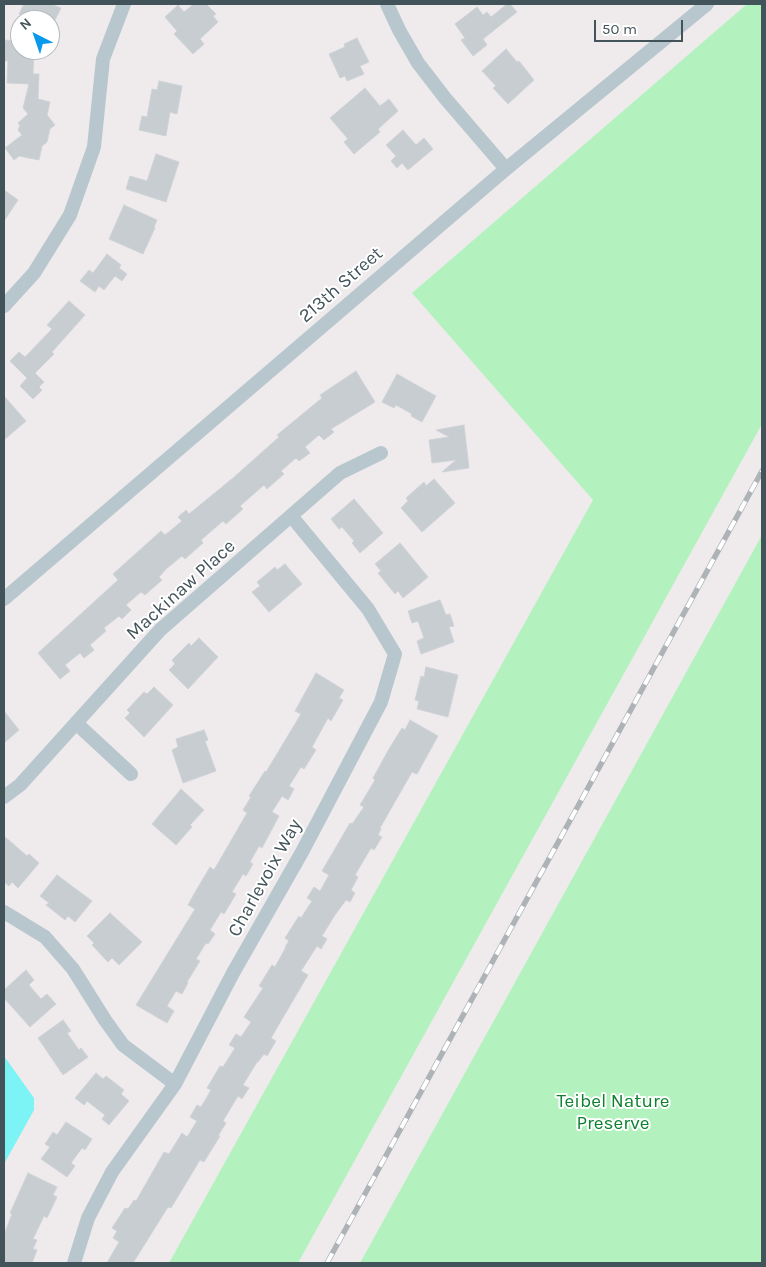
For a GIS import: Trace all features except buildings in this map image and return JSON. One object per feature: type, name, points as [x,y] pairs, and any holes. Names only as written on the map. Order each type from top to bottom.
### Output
[{"type":"street","points":[[4,306],[34,273],[70,215],[94,147],[103,59],[124,4]]},
{"type":"street","points":[[387,4],[418,63],[445,98],[506,169]]},
{"type":"street","name":"213th Street","points":[[4,599],[506,169],[707,4]]},
{"type":"street","name":"Mackinaw Place","points":[[4,797],[20,785],[160,630],[292,517],[340,473],[381,452]]},
{"type":"street","name":"Charlevoix Way","points":[[74,1263],[88,1218],[112,1172],[175,1084],[233,973],[302,852],[380,702],[395,654],[368,609],[292,517]]},
{"type":"street","points":[[76,723],[131,774]]},
{"type":"street","points":[[4,912],[45,937],[73,969],[123,1045],[175,1084]]},
{"type":"green space","points":[[747,4],[762,4],[762,424],[298,1263],[169,1263],[593,500],[412,293]]},
{"type":"green space","name":"Teibel Nature Preserve","points":[[762,535],[762,1263],[360,1263]]},
{"type":"water","points":[[4,1056],[34,1098],[34,1110],[4,1164]]},
{"type":"railway","points":[[327,1263],[762,471]]}]
